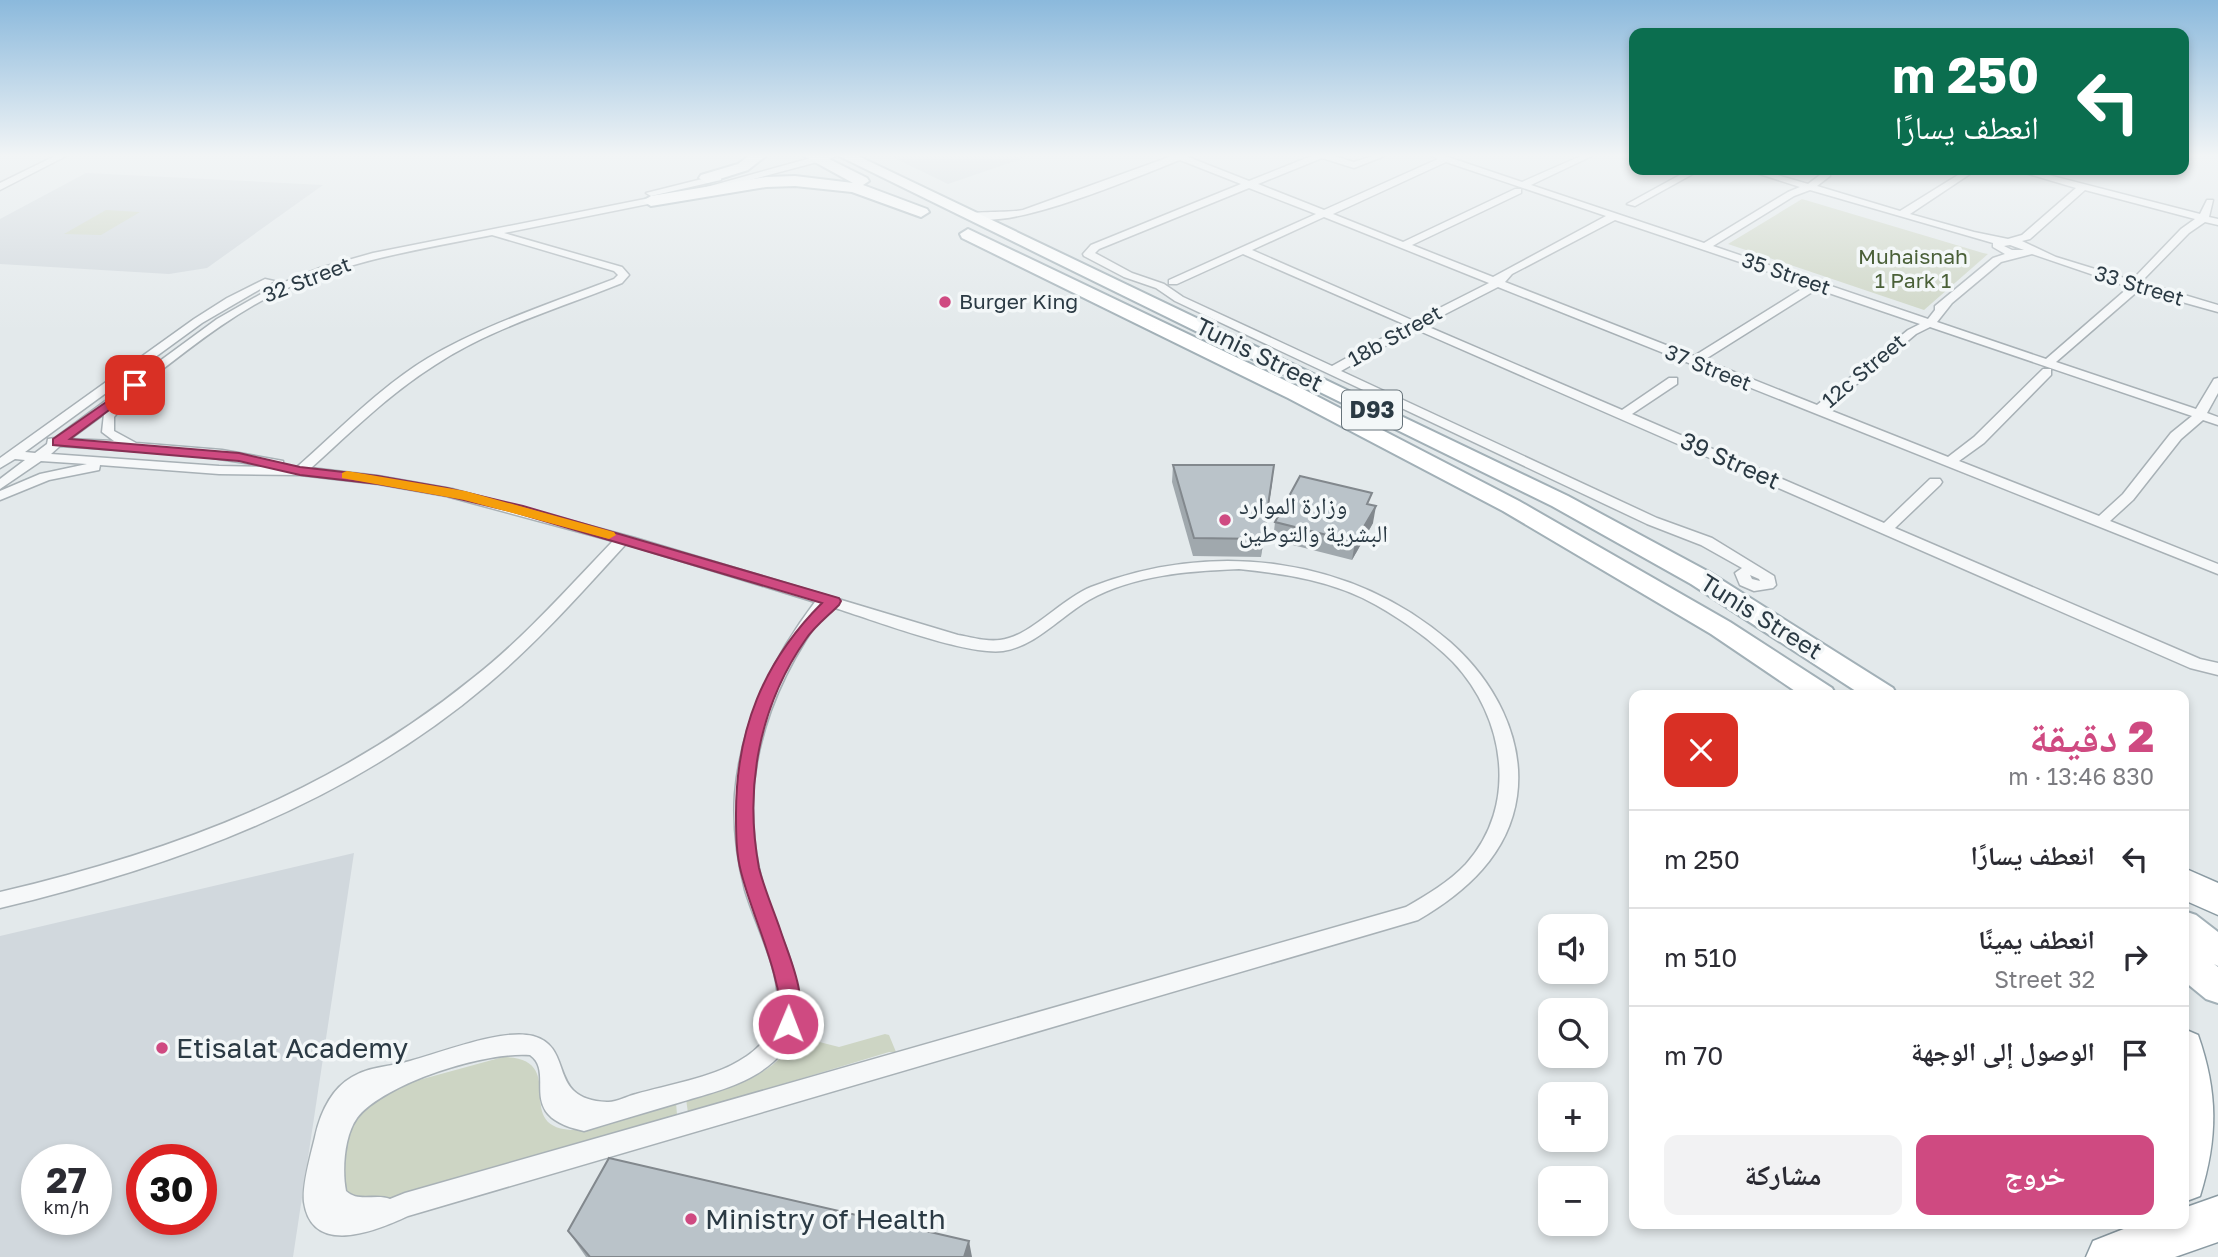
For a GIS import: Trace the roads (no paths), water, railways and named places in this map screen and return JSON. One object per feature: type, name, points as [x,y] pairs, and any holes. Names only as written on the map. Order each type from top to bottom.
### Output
[{"type":"highway","points":[[2189,886],[2218,900]]},
{"type":"highway","points":[[2189,1066],[2194,1083],[2199,1132],[2189,1164]]},
{"type":"highway","points":[[2109,1257],[2218,1219]]},
{"type":"highway","points":[[2097,1257],[2132,1229]]},
{"type":"main road","name":"Tunis Street","points":[[924,214],[1252,374],[1540,521],[1673,598],[1814,690]]},
{"type":"main road","name":"Tunis Street","points":[[969,215],[1504,474],[1628,537],[1776,624],[1875,690]]},
{"type":"main road","points":[[1128,292],[1162,287]]},
{"type":"main road","points":[[2189,929],[2218,951]]},
{"type":"main road","points":[[2189,964],[2218,988]]},
{"type":"street","name":"32 Street","points":[[0,464],[214,310],[289,273],[371,249],[564,214]]},
{"type":"street","name":"32 Street","points":[[0,485],[230,315],[279,288],[348,263],[582,214]]},
{"type":"street","points":[[969,215],[994,217],[1020,214]]},
{"type":"street","points":[[1020,239],[1014,224],[1024,214]]},
{"type":"street","points":[[1177,214],[1093,248],[1088,252],[1090,257],[1162,287],[1330,372],[1652,522],[1749,572]]},
{"type":"street","name":"37 Street","points":[[1319,214],[2218,569]]},
{"type":"street","points":[[1162,287],[1325,214]]},
{"type":"street","points":[[1402,246],[1470,214]]},
{"type":"street","name":"35 Street","points":[[1606,214],[1925,322],[2051,368],[2218,421]]},
{"type":"street","points":[[1705,247],[1760,214]]},
{"type":"street","points":[[1898,214],[1972,235],[2001,248]]},
{"type":"street","name":"12c Street","points":[[1817,411],[1947,304],[2001,248],[2024,248],[2058,214]]},
{"type":"street","points":[[2185,214],[2218,222]]},
{"type":"street","points":[[1954,465],[2201,214]]},
{"type":"street","name":"18b Street","points":[[1330,372],[1614,216]]},
{"type":"street","points":[[543,246],[533,239],[532,233],[541,226],[563,218]]},
{"type":"street","points":[[13,455],[231,470],[305,471],[391,390],[432,361],[491,331],[612,279],[614,272],[602,265],[502,235],[464,238]]},
{"type":"street","name":"33 Street","points":[[2001,248],[2024,248],[2061,262],[2218,309]]},
{"type":"street","name":"39 Street","points":[[1242,250],[2196,664],[2218,669]]},
{"type":"street","points":[[1697,364],[1811,283]]},
{"type":"street","points":[[153,448],[114,438],[106,425],[114,408],[156,370]]},
{"type":"street","points":[[1624,414],[1673,381]]},
{"type":"street","points":[[2106,525],[2215,386]]},
{"type":"street","points":[[33,440],[153,448],[255,460],[305,471],[447,492],[627,540],[830,600],[991,652],[1005,652],[1023,645],[1030,634],[1067,606],[1101,588],[1151,573],[1195,566],[1242,565],[1290,570],[1336,582],[1384,601],[1408,615],[1449,648],[1481,685],[1492,706],[1504,740],[1508,774],[1508,796],[1493,842],[1461,883],[1411,914],[405,1205],[356,1224],[334,1225],[320,1216],[316,1201],[329,1156],[331,1116],[346,1093],[366,1080],[390,1073],[410,1072],[519,1044],[539,1049],[546,1055],[551,1074],[548,1088],[550,1101],[558,1111],[569,1118],[584,1120],[732,1076],[751,1068],[767,1056],[780,1041],[788,1024],[791,1007],[785,974],[750,871],[744,797],[746,766],[756,721],[776,673],[802,633],[830,600]]},
{"type":"street","points":[[0,496],[24,484],[67,471],[134,463]]},
{"type":"street","points":[[1886,529],[1936,481]]},
{"type":"street","points":[[0,900],[74,883],[195,844],[253,820],[357,767],[413,732],[481,681],[627,540]]},
{"type":"place","name":"Burger King","points":[[945,302]]},
{"type":"place","name":"وزارة الموارد البشرية والتوطين","points":[[1225,520]]},
{"type":"place","name":"Etisalat Academy","points":[[162,1048]]},
{"type":"place","name":"Ministry of Health","points":[[691,1219]]},
{"type":"park label","name":"Muhaisnah 1 Park 1","points":[[1913,269]]}]
